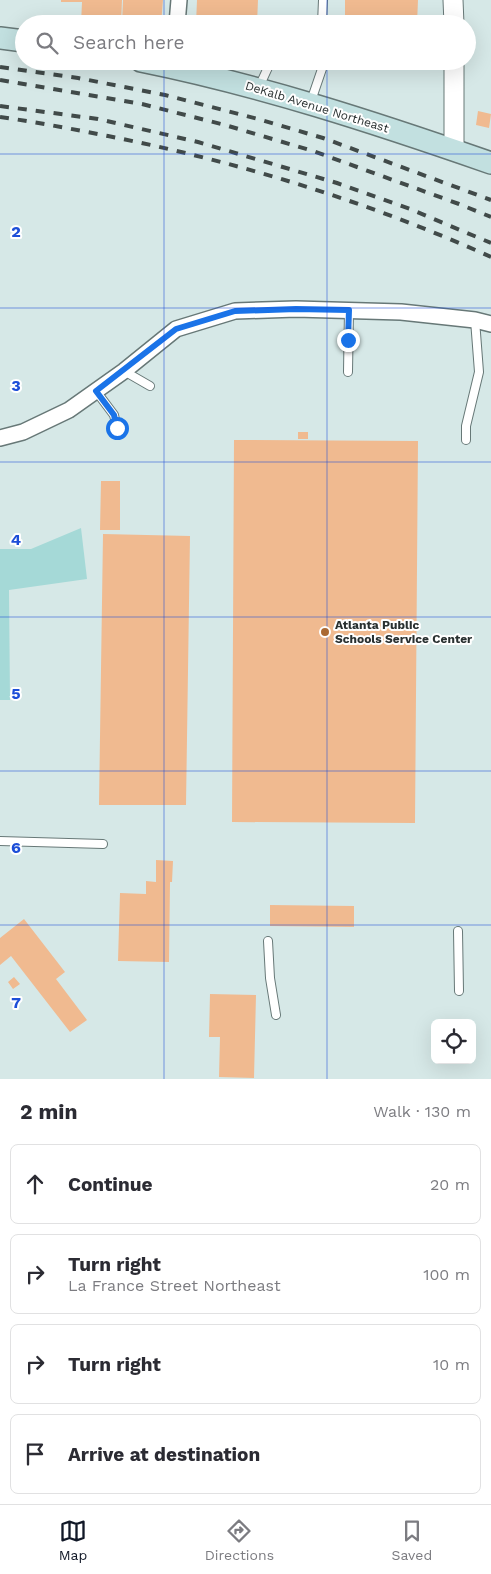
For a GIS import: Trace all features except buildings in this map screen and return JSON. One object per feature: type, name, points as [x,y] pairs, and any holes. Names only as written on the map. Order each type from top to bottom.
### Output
[{"type":"main road","points":[[0,38],[15,40]]},
{"type":"main road","name":"DeKalb Avenue Northeast","points":[[192,70],[310,103],[491,163]]},
{"type":"street","points":[[177,15],[178,0]]},
{"type":"street","points":[[454,0],[454,15]]},
{"type":"street","points":[[454,70],[454,150]]},
{"type":"street","points":[[0,438],[23,432],[69,410],[124,371],[176,329],[235,311],[296,309],[401,312],[475,320],[491,324]]},
{"type":"lane","points":[[322,15],[323,0]]},
{"type":"lane","points":[[258,89],[267,70]]},
{"type":"lane","points":[[310,103],[321,70]]},
{"type":"lane","points":[[348,372],[349,310]]},
{"type":"lane","points":[[466,440],[466,426],[479,372],[475,320]]},
{"type":"lane","points":[[124,371],[150,386]]},
{"type":"lane","points":[[96,391],[114,415],[117,428]]},
{"type":"lane","points":[[0,841],[103,844]]},
{"type":"lane","points":[[458,931],[459,991]]},
{"type":"lane","points":[[268,941],[270,978],[276,1015]]},
{"type":"shaded area","points":[[81,528],[87,579],[9,590],[10,700],[0,700],[0,549],[31,549]]},
{"type":"railway","points":[[0,67],[15,69]]},
{"type":"railway","points":[[21,70],[78,78],[165,95],[258,119],[323,138],[491,200]]},
{"type":"railway","points":[[0,80],[142,104],[225,125],[313,151],[491,217]]},
{"type":"railway","points":[[0,106],[98,119],[198,142],[337,183],[410,209],[491,243]]},
{"type":"railway","points":[[0,117],[68,128],[157,146],[255,171],[351,201],[491,257]]},
{"type":"place","name":"Atlanta Public Schools Service Center","points":[[325,632]]},
{"type":"route","points":[[117,428],[114,415],[96,391],[176,329],[235,311],[349,310],[348,340]]}]
